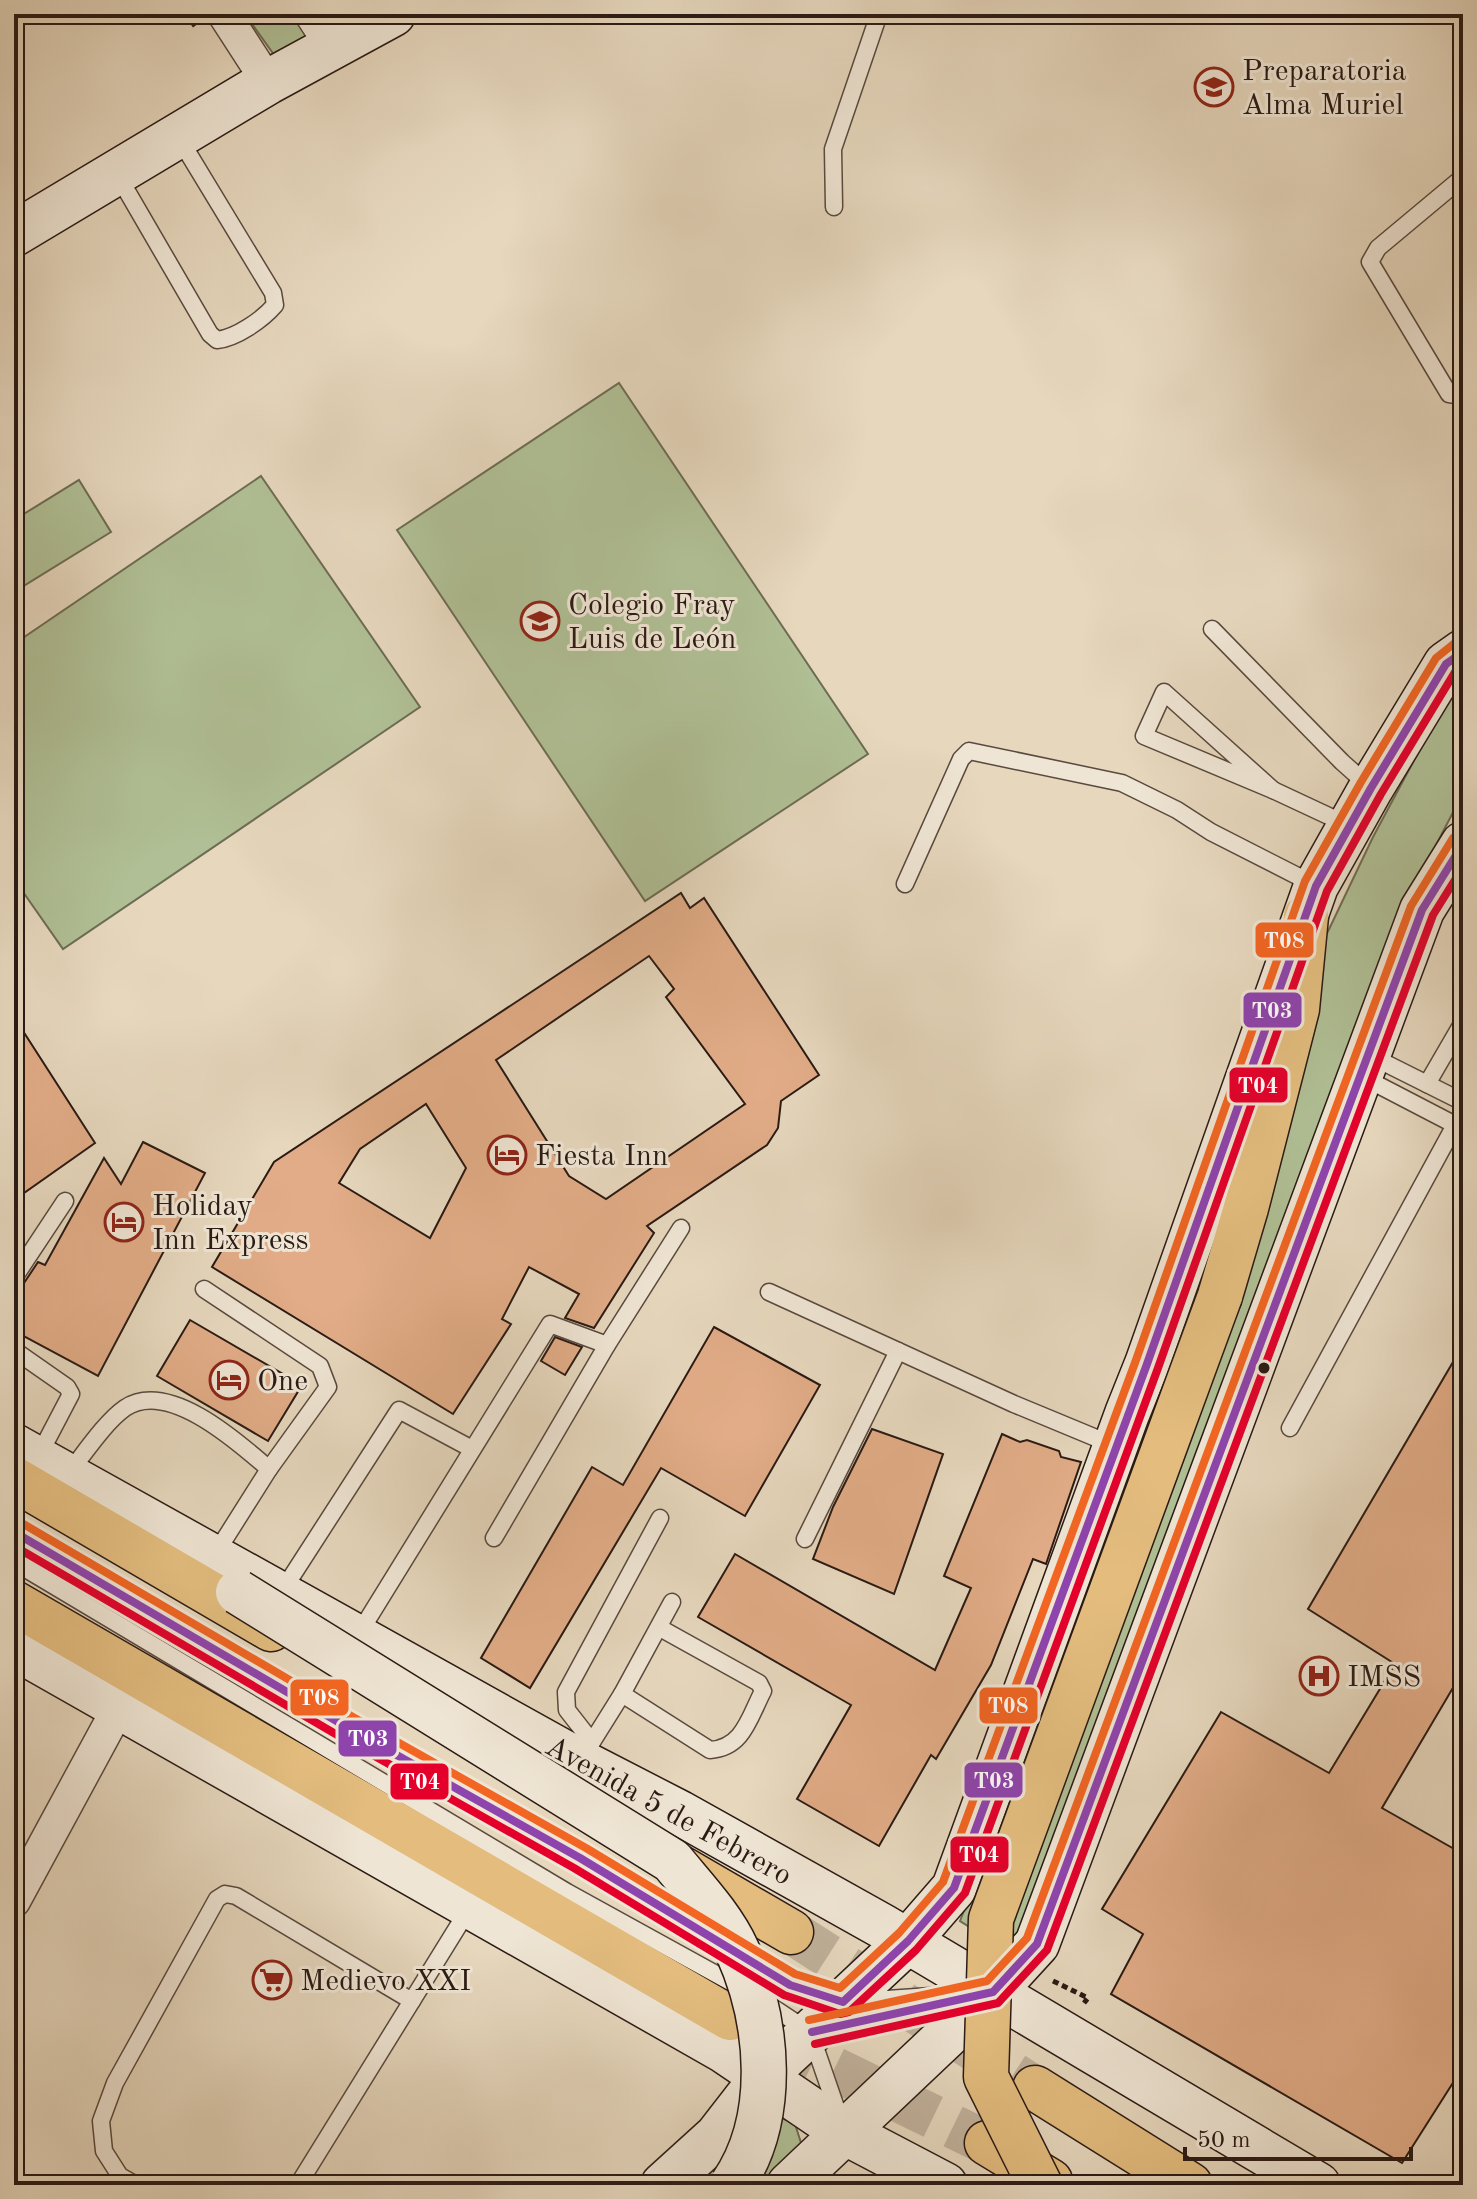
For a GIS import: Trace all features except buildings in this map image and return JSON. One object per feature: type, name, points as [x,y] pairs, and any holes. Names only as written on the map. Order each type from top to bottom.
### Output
[{"type":"highway","points":[[1040,2185],[986,2077],[991,1919],[1220,1296],[1297,1009],[1311,901]]},
{"type":"highway","name":"Avenida 5 de Febrero","points":[[43,1469],[791,1932]]},
{"type":"highway","points":[[14,1603],[730,2018]]},
{"type":"highway","points":[[1035,2088],[1190,2185]]},
{"type":"highway","points":[[987,2143],[1058,2185]]},
{"type":"main road","points":[[14,234],[268,82],[322,31],[393,14]]},
{"type":"main road","points":[[663,2185],[717,2136],[762,2078],[908,1941],[954,1888],[1147,1364],[1311,901],[1371,788],[1446,664],[1463,652]]},
{"type":"main road","points":[[789,2185],[993,1992],[1037,1944],[1422,910],[1463,844]]},
{"type":"main road","points":[[1147,1364],[1148,1409],[1154,1423],[1183,1437],[1210,1432],[1221,1421],[1249,1370]]},
{"type":"main road","points":[[43,1469],[176,1553],[260,1594],[672,1861],[707,1904],[736,1949],[761,2021],[763,2109],[745,2167],[732,2185]]},
{"type":"main road","name":"Avenida 5 de Febrero","points":[[43,1469],[213,1557],[260,1594],[357,1637],[586,1752],[693,1821],[908,1941],[1318,2185]]},
{"type":"main road","points":[[14,1647],[723,2050],[844,2132],[945,2185]]},
{"type":"street","points":[[224,14],[268,82]]},
{"type":"street","points":[[14,1901],[119,1707]]},
{"type":"lane","points":[[834,207],[833,149],[879,14]]},
{"type":"lane","points":[[117,173],[210,334],[217,340],[229,339],[269,312],[275,305],[273,293],[178,136]]},
{"type":"lane","points":[[1463,177],[1378,248],[1370,262],[1449,394],[1463,396]]},
{"type":"lane","points":[[1212,629],[1371,788]]},
{"type":"lane","points":[[1273,790],[1164,692],[1144,736],[1273,790],[1351,827]]},
{"type":"lane","points":[[905,884],[961,759],[969,751],[1122,783],[1177,810],[1311,901]]},
{"type":"lane","points":[[1427,1084],[1463,1022]]},
{"type":"lane","points":[[1363,1065],[1427,1084],[1463,1102]]},
{"type":"lane","points":[[1290,1428],[1459,1127],[1363,1065]]},
{"type":"lane","points":[[14,1278],[65,1201]]},
{"type":"lane","points":[[494,1538],[607,1345],[681,1228]]},
{"type":"lane","points":[[204,1289],[320,1366],[328,1387],[269,1469],[213,1557]]},
{"type":"lane","points":[[769,1292],[1014,1404],[1115,1446]]},
{"type":"lane","points":[[357,1637],[550,1324],[607,1345]]},
{"type":"lane","points":[[14,1350],[67,1387],[71,1394],[43,1469]]},
{"type":"lane","points":[[805,1539],[898,1351]]},
{"type":"lane","points":[[43,1469],[118,1414],[142,1401],[172,1403],[229,1434],[269,1469]]},
{"type":"lane","points":[[260,1594],[399,1410],[472,1449]]},
{"type":"lane","points":[[586,1752],[567,1710],[566,1692],[660,1518]]},
{"type":"lane","points":[[14,1532],[345,1726],[580,1858],[790,1985],[843,2002],[993,1992]]},
{"type":"lane","points":[[14,1562],[567,1892],[770,2004],[810,2032],[844,2132]]},
{"type":"lane","points":[[586,1752],[660,1628],[672,1602]]},
{"type":"lane","points":[[622,1694],[710,1750],[726,1749],[737,1741],[763,1691],[759,1683],[660,1628]]},
{"type":"lane","points":[[136,2185],[120,2176],[104,2151],[101,2121],[115,2083],[217,1899],[225,1894],[236,1896],[412,2001]]},
{"type":"lane","points":[[298,2185],[470,1906]]},
{"type":"lane","points":[[810,2032],[993,1992]]},
{"type":"green space","points":[[245,14],[319,14],[328,28],[277,59]]},
{"type":"green space","points":[[619,383],[868,754],[645,901],[397,530]]},
{"type":"green space","points":[[261,476],[420,707],[63,949],[14,879],[14,644]]},
{"type":"green space","points":[[79,480],[111,532],[17,590],[14,585],[14,520]]},
{"type":"green space","points":[[1463,669],[1463,793],[1389,936],[1011,1953],[960,1921],[1082,1607],[1311,967],[1373,837]]},
{"type":"green space","points":[[766,2111],[795,2124],[802,2146],[760,2185],[684,2185]]},
{"type":"tunnel","points":[[791,1932],[1035,2088]]},
{"type":"tunnel","points":[[775,2040],[987,2143]]},
{"type":"transit line","name":"T08","points":[[20,1522],[351,1716],[586,1848],[795,1974],[840,1988],[899,1933],[943,1882],[1136,1360],[1305,881],[1436,658],[1456,642]]},
{"type":"transit line","name":"T03","points":[[14,1532],[345,1726],[580,1858],[790,1985],[843,2002],[908,1941],[954,1888],[1147,1364],[1316,886],[1446,664],[1463,652]]},
{"type":"transit line","name":"T04","points":[[14,1546],[339,1736],[574,1868],[784,1995],[840,2014],[849,2012],[916,1950],[965,1893],[1158,1368],[1327,891],[1455,672],[1463,667]]},
{"type":"transit line","name":"T08","points":[[809,2020],[987,1981],[1027,1938],[1411,906],[1453,838]]},
{"type":"transit line","name":"T03","points":[[812,2032],[993,1992],[1037,1944],[1422,910],[1463,844]]},
{"type":"transit line","name":"T04","points":[[815,2044],[998,2003],[1047,1950],[1433,915],[1463,867]]},
{"type":"place","name":"Preparatoria Alma Muriel","points":[[1214,87]]},
{"type":"place","name":"Colegio Fray Luis de León","points":[[540,621]]},
{"type":"place","name":"Fiesta Inn","points":[[507,1155]]},
{"type":"place","name":"Holiday Inn Express","points":[[124,1222]]},
{"type":"place","name":"One","points":[[229,1380]]},
{"type":"place","name":"IMSS","points":[[1319,1676]]},
{"type":"place","name":"Medievo XXI","points":[[272,1980]]}]
